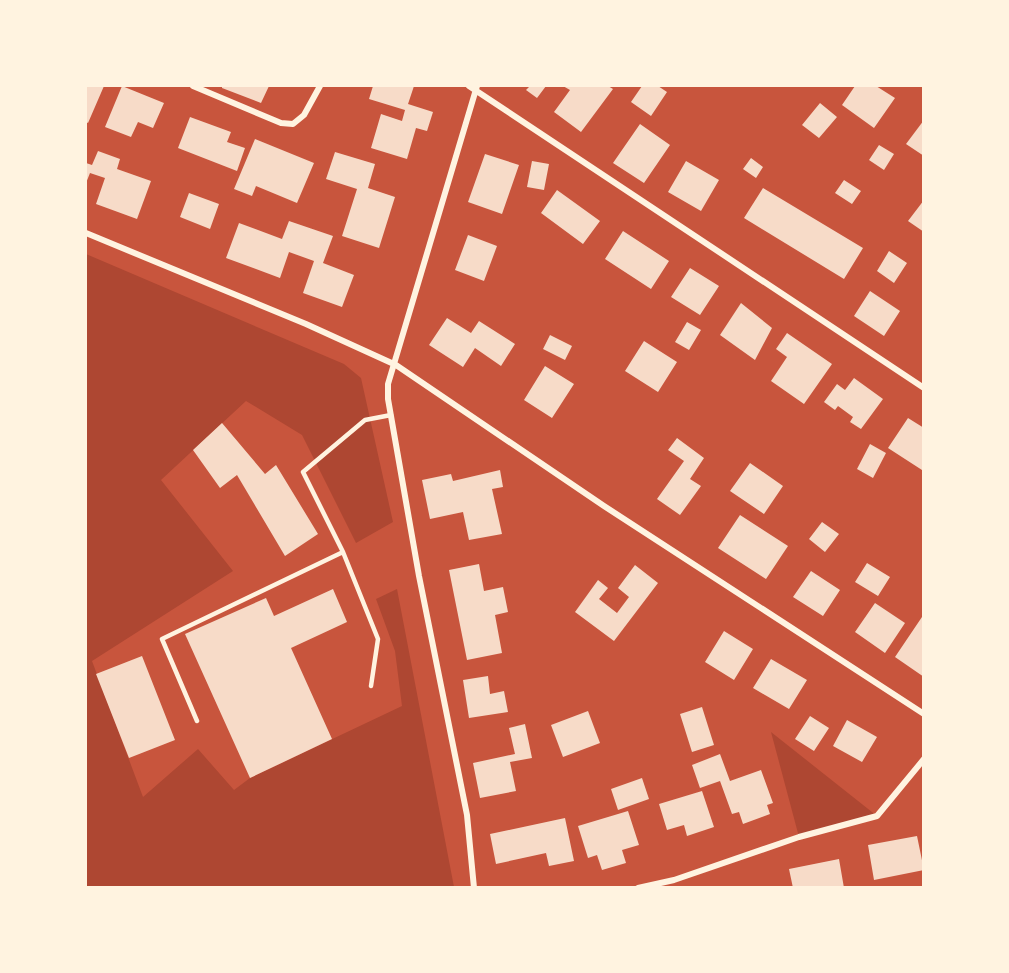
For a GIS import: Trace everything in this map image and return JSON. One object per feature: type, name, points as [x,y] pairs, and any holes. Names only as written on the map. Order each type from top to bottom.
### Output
[{"type":"street","points":[[193,86],[281,123],[293,124],[304,115],[320,86]]},
{"type":"street","points":[[469,86],[476,88],[924,388]]},
{"type":"street","points":[[474,888],[467,815],[419,576],[391,415],[388,384],[396,365],[476,88]]},
{"type":"street","points":[[86,233],[306,324],[396,365],[604,506],[924,714]]},
{"type":"street","points":[[638,888],[674,880],[799,837],[877,816],[924,759]]},
{"type":"lane","points":[[371,686],[378,639],[344,552],[303,472],[365,420],[391,415]]},
{"type":"lane","points":[[197,721],[162,639],[344,552]]},
{"type":"shaded area","points":[[86,254],[344,364],[361,378],[393,522],[356,543],[302,435],[246,401],[161,480],[233,571],[92,661],[143,797],[198,749],[234,790],[250,778],[402,706],[395,651],[376,599],[397,589],[454,887],[86,887]]},
{"type":"shaded area","points":[[771,732],[877,816],[799,837]]},
{"type":"building","points":[[86,86],[104,86],[88,123],[86,122]]},
{"type":"building","points":[[122,86],[164,103],[153,128],[138,122],[131,137],[105,127]]},
{"type":"building","points":[[222,86],[269,86],[261,103],[222,88]]},
{"type":"building","points":[[373,86],[414,86],[408,104],[433,112],[427,131],[416,128],[407,159],[371,148],[381,114],[402,121],[405,110],[369,99]]},
{"type":"building","points":[[530,86],[546,86],[537,98],[526,90]]},
{"type":"building","points":[[563,86],[608,86],[613,89],[581,132],[554,112],[570,90]]},
{"type":"building","points":[[642,86],[658,86],[667,92],[651,116],[631,102]]},
{"type":"building","points":[[855,86],[876,86],[895,98],[874,128],[842,105]]},
{"type":"building","points":[[820,103],[837,117],[819,138],[802,125]]},
{"type":"building","points":[[190,117],[231,132],[227,142],[245,148],[237,171],[178,148]]},
{"type":"building","points":[[924,120],[924,156],[906,144]]},
{"type":"building","points":[[640,124],[670,145],[644,183],[613,163]]},
{"type":"building","points":[[255,139],[314,163],[297,203],[256,186],[252,196],[234,189]]},
{"type":"building","points":[[879,145],[894,154],[884,170],[869,160]]},
{"type":"building","points":[[98,151],[120,159],[117,169],[151,181],[137,219],[96,204],[105,178],[90,173],[86,183],[86,163],[92,165]]},
{"type":"building","points":[[335,152],[375,164],[368,188],[395,197],[379,248],[342,236],[357,189],[326,179]]},
{"type":"building","points":[[485,154],[519,165],[502,214],[468,202]]},
{"type":"building","points":[[751,158],[763,167],[756,178],[743,169]]},
{"type":"building","points":[[532,161],[549,164],[544,190],[527,187]]},
{"type":"building","points":[[686,161],[719,180],[701,211],[668,192]]},
{"type":"building","points":[[844,180],[861,191],[852,204],[835,193]]},
{"type":"building","points":[[763,188],[863,248],[844,279],[744,218]]},
{"type":"building","points":[[557,190],[600,221],[583,244],[541,213]]},
{"type":"building","points":[[189,193],[219,204],[210,229],[180,217]]},
{"type":"building","points":[[924,200],[924,232],[908,221]]},
{"type":"building","points":[[289,221],[333,236],[323,263],[354,275],[342,307],[303,293],[314,261],[289,252],[280,278],[226,258],[239,223],[282,239]]},
{"type":"building","points":[[623,231],[669,261],[651,289],[605,259]]},
{"type":"building","points":[[468,235],[497,246],[484,281],[455,270]]},
{"type":"building","points":[[889,251],[907,263],[894,283],[877,271]]},
{"type":"building","points":[[690,268],[719,286],[700,315],[671,297]]},
{"type":"building","points":[[870,291],[900,311],[884,336],[854,316]]},
{"type":"building","points":[[741,303],[772,328],[755,360],[720,335]]},
{"type":"building","points":[[447,318],[471,333],[479,321],[515,344],[501,366],[475,348],[463,367],[429,345]]},
{"type":"building","points":[[687,322],[701,330],[689,350],[675,342]]},
{"type":"building","points":[[787,333],[832,364],[804,404],[771,381],[787,357],[776,349]]},
{"type":"building","points":[[550,335],[572,346],[565,360],[543,349]]},
{"type":"building","points":[[644,341],[677,362],[658,392],[625,371]]},
{"type":"building","points":[[545,366],[574,384],[552,418],[524,400]]},
{"type":"building","points":[[854,378],[883,399],[861,429],[850,422],[853,417],[838,406],[835,410],[824,402],[837,384],[845,390]]},
{"type":"building","points":[[908,418],[924,428],[922,470],[888,448]]},
{"type":"building","points":[[222,423],[265,474],[276,465],[318,534],[285,556],[237,475],[220,488],[193,450]]},
{"type":"building","points":[[677,438],[704,458],[690,479],[701,486],[680,515],[657,499],[684,461],[668,450]]},
{"type":"building","points":[[870,444],[886,453],[873,478],[857,469]]},
{"type":"building","points":[[750,463],[783,486],[764,514],[730,491]]},
{"type":"building","points":[[500,470],[503,487],[492,489],[502,534],[469,540],[463,512],[430,519],[422,480],[451,474],[453,481]]},
{"type":"building","points":[[740,515],[788,546],[766,579],[718,548]]},
{"type":"building","points":[[822,522],[839,534],[825,552],[809,539]]},
{"type":"building","points":[[867,563],[890,577],[878,596],[855,582]]},
{"type":"building","points":[[479,564],[484,591],[503,587],[508,612],[495,615],[502,653],[467,660],[449,570]]},
{"type":"building","points":[[635,565],[658,583],[614,641],[575,612],[598,580],[608,588],[599,599],[617,613],[629,597],[618,588]]},
{"type":"building","points":[[811,571],[840,590],[823,616],[793,597]]},
{"type":"building","points":[[333,589],[347,622],[291,648],[332,739],[250,778],[185,634],[266,598],[274,616]]},
{"type":"building","points":[[875,603],[905,623],[885,653],[855,632]]},
{"type":"building","points":[[924,614],[924,677],[895,657]]},
{"type":"building","points":[[724,631],[753,649],[734,680],[705,662]]},
{"type":"building","points":[[142,656],[175,740],[129,758],[96,674]]},
{"type":"building","points":[[771,659],[807,680],[789,709],[753,688]]},
{"type":"building","points":[[488,676],[490,694],[504,691],[508,712],[469,718],[463,680]]},
{"type":"building","points":[[702,707],[714,745],[692,752],[680,714]]},
{"type":"building","points":[[588,711],[600,743],[563,757],[551,725]]},
{"type":"building","points":[[810,716],[829,728],[814,751],[795,739]]},
{"type":"building","points":[[847,720],[877,737],[862,762],[833,746]]},
{"type":"building","points":[[525,724],[532,758],[510,762],[516,791],[480,798],[473,763],[515,754],[509,728]]},
{"type":"building","points":[[720,754],[730,781],[761,770],[773,803],[767,805],[770,814],[743,824],[739,812],[732,814],[720,781],[700,788],[692,765]]},
{"type":"building","points":[[642,778],[649,799],[618,810],[611,789]]},
{"type":"building","points":[[702,791],[714,827],[687,836],[684,825],[667,830],[659,804]]},
{"type":"building","points":[[628,811],[639,845],[622,850],[626,863],[602,870],[597,855],[588,858],[578,826]]},
{"type":"building","points":[[565,818],[574,861],[549,866],[546,853],[496,864],[490,834]]},
{"type":"building","points":[[917,836],[924,870],[874,880],[868,845]]},
{"type":"building","points":[[839,859],[844,888],[793,888],[789,869]]}]
